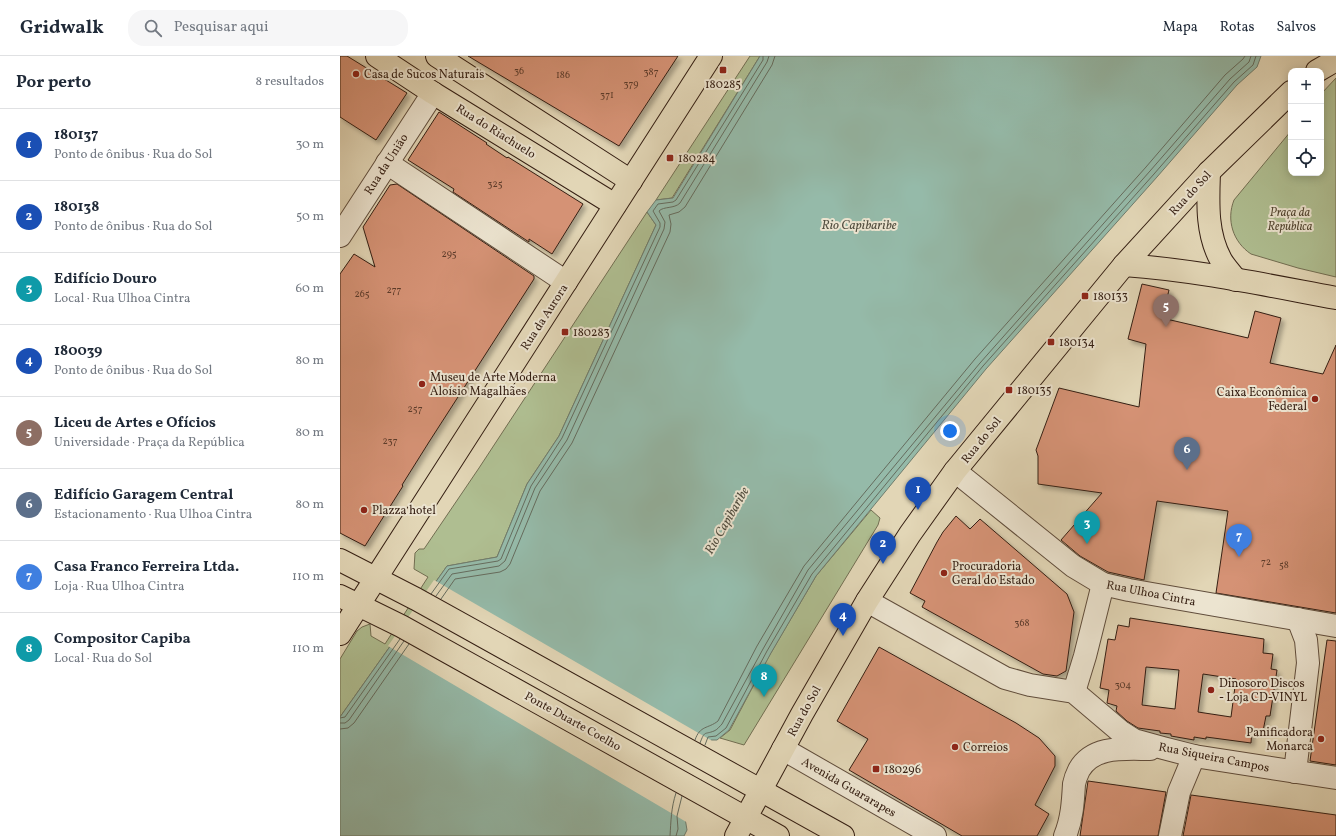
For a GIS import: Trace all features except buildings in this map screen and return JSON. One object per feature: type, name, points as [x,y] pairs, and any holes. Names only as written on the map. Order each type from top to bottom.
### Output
[{"type":"main road","name":"Rua do Riachuelo","points":[[377,56],[615,205]]},
{"type":"main road","name":"Rua da Aurora","points":[[340,634],[349,600],[376,578],[711,56]]},
{"type":"main road","points":[[1306,68],[1308,56]]},
{"type":"main road","points":[[441,57],[631,181]]},
{"type":"main road","points":[[1322,68],[1336,60]]},
{"type":"main road","name":"Rua do Sol","points":[[741,827],[802,714],[867,600],[910,534],[955,471],[1124,265],[1209,172],[1288,95]]},
{"type":"main road","points":[[1209,172],[1207,211],[1212,237],[1221,260],[1236,280]]},
{"type":"main road","points":[[1124,265],[1158,267],[1336,298]]},
{"type":"main road","points":[[340,560],[416,598],[843,836]]},
{"type":"main road","name":"Ponte Duarte Coelho","points":[[349,600],[401,626],[704,794],[741,827]]},
{"type":"main road","points":[[741,827],[778,836]]},
{"type":"street","name":"Rua da União","points":[[340,236],[433,92]]},
{"type":"street","points":[[387,163],[566,282]]},
{"type":"street","name":"Rua Ulhoa Cintra","points":[[955,471],[1073,566],[1103,584],[1129,590],[1336,626]]},
{"type":"street","points":[[867,600],[1005,678],[1030,685],[1074,692],[1086,656],[1103,584]]},
{"type":"street","points":[[1296,772],[1308,663],[1306,640],[1298,620]]},
{"type":"street","name":"Rua Siqueira Campos","points":[[1074,692],[1120,731],[1134,740],[1194,756],[1336,778]]},
{"type":"street","points":[[1065,836],[1068,830],[1074,802],[1074,783],[1077,774],[1085,761],[1090,757],[1119,748],[1163,748]]},
{"type":"street","name":"Avenida Guararapes","points":[[783,749],[935,836]]},
{"type":"street","points":[[1170,836],[1179,792],[1194,756]]},
{"type":"green space","points":[[750,56],[760,56],[672,198],[656,200]]},
{"type":"green space","name":"Praça da República","points":[[1336,78],[1336,277],[1298,268],[1251,254],[1236,237],[1231,223],[1234,200],[1288,135],[1288,176],[1324,176],[1324,91]]},
{"type":"green space","points":[[647,212],[656,225],[559,436],[527,484],[497,557],[447,566],[340,717],[340,659],[357,631],[370,624],[371,636],[385,644],[428,577],[414,569],[415,553],[419,549],[424,549]]},
{"type":"green space","points":[[871,510],[880,518],[878,525],[744,745],[720,738],[730,730],[769,656],[816,576]]},
{"type":"water","name":"Rio Capibaribe","points":[[760,56],[1261,56],[1257,67],[1237,85],[986,369],[816,576],[771,653],[729,730],[717,740],[711,740],[685,818],[687,830],[684,836],[340,836],[340,717],[447,566],[497,557],[527,484],[559,436],[656,225],[647,212],[656,200],[673,198]]},
{"type":"pier","points":[[434,580],[714,742],[712,742],[689,810],[688,823],[388,646]]},
{"type":"place","name":"180285","points":[[723,70]]},
{"type":"place","name":"Casa de Sucos Naturais","points":[[356,74]]},
{"type":"place","name":"180284","points":[[670,158]]},
{"type":"place","name":"180133","points":[[1085,296]]},
{"type":"place","name":"Liceu de Artes e Ofícios","points":[[1166,327]]},
{"type":"place","name":"180283","points":[[565,332]]},
{"type":"place","name":"180134","points":[[1051,342]]},
{"type":"place","name":"Museu de Arte Moderna Aloísio Magalhães","points":[[422,384]]},
{"type":"place","name":"180135","points":[[1009,390]]},
{"type":"place","name":"Caixa Econômica Federal","points":[[1315,399]]},
{"type":"place","name":"Edifício Garagem Central","points":[[1187,470]]},
{"type":"place","name":"Plazza hotel","points":[[364,510]]},
{"type":"place","name":"180137","points":[[918,510]]},
{"type":"place","name":"Edifício Douro","points":[[1087,544]]},
{"type":"place","name":"Casa Franco Ferreira Ltda.","points":[[1239,557]]},
{"type":"place","name":"180138","points":[[883,564]]},
{"type":"place","name":"Procuradoria Geral do Estado","points":[[944,573]]},
{"type":"place","name":"180039","points":[[843,636]]},
{"type":"place","name":"Dinosoro Discos - Loja CD-VINYL","points":[[1211,690]]},
{"type":"place","name":"Compositor Capiba","points":[[764,697]]},
{"type":"place","name":"Panificadora Monarca","points":[[1321,739]]},
{"type":"place","name":"Correios","points":[[955,747]]},
{"type":"place","name":"180296","points":[[876,769]]}]
